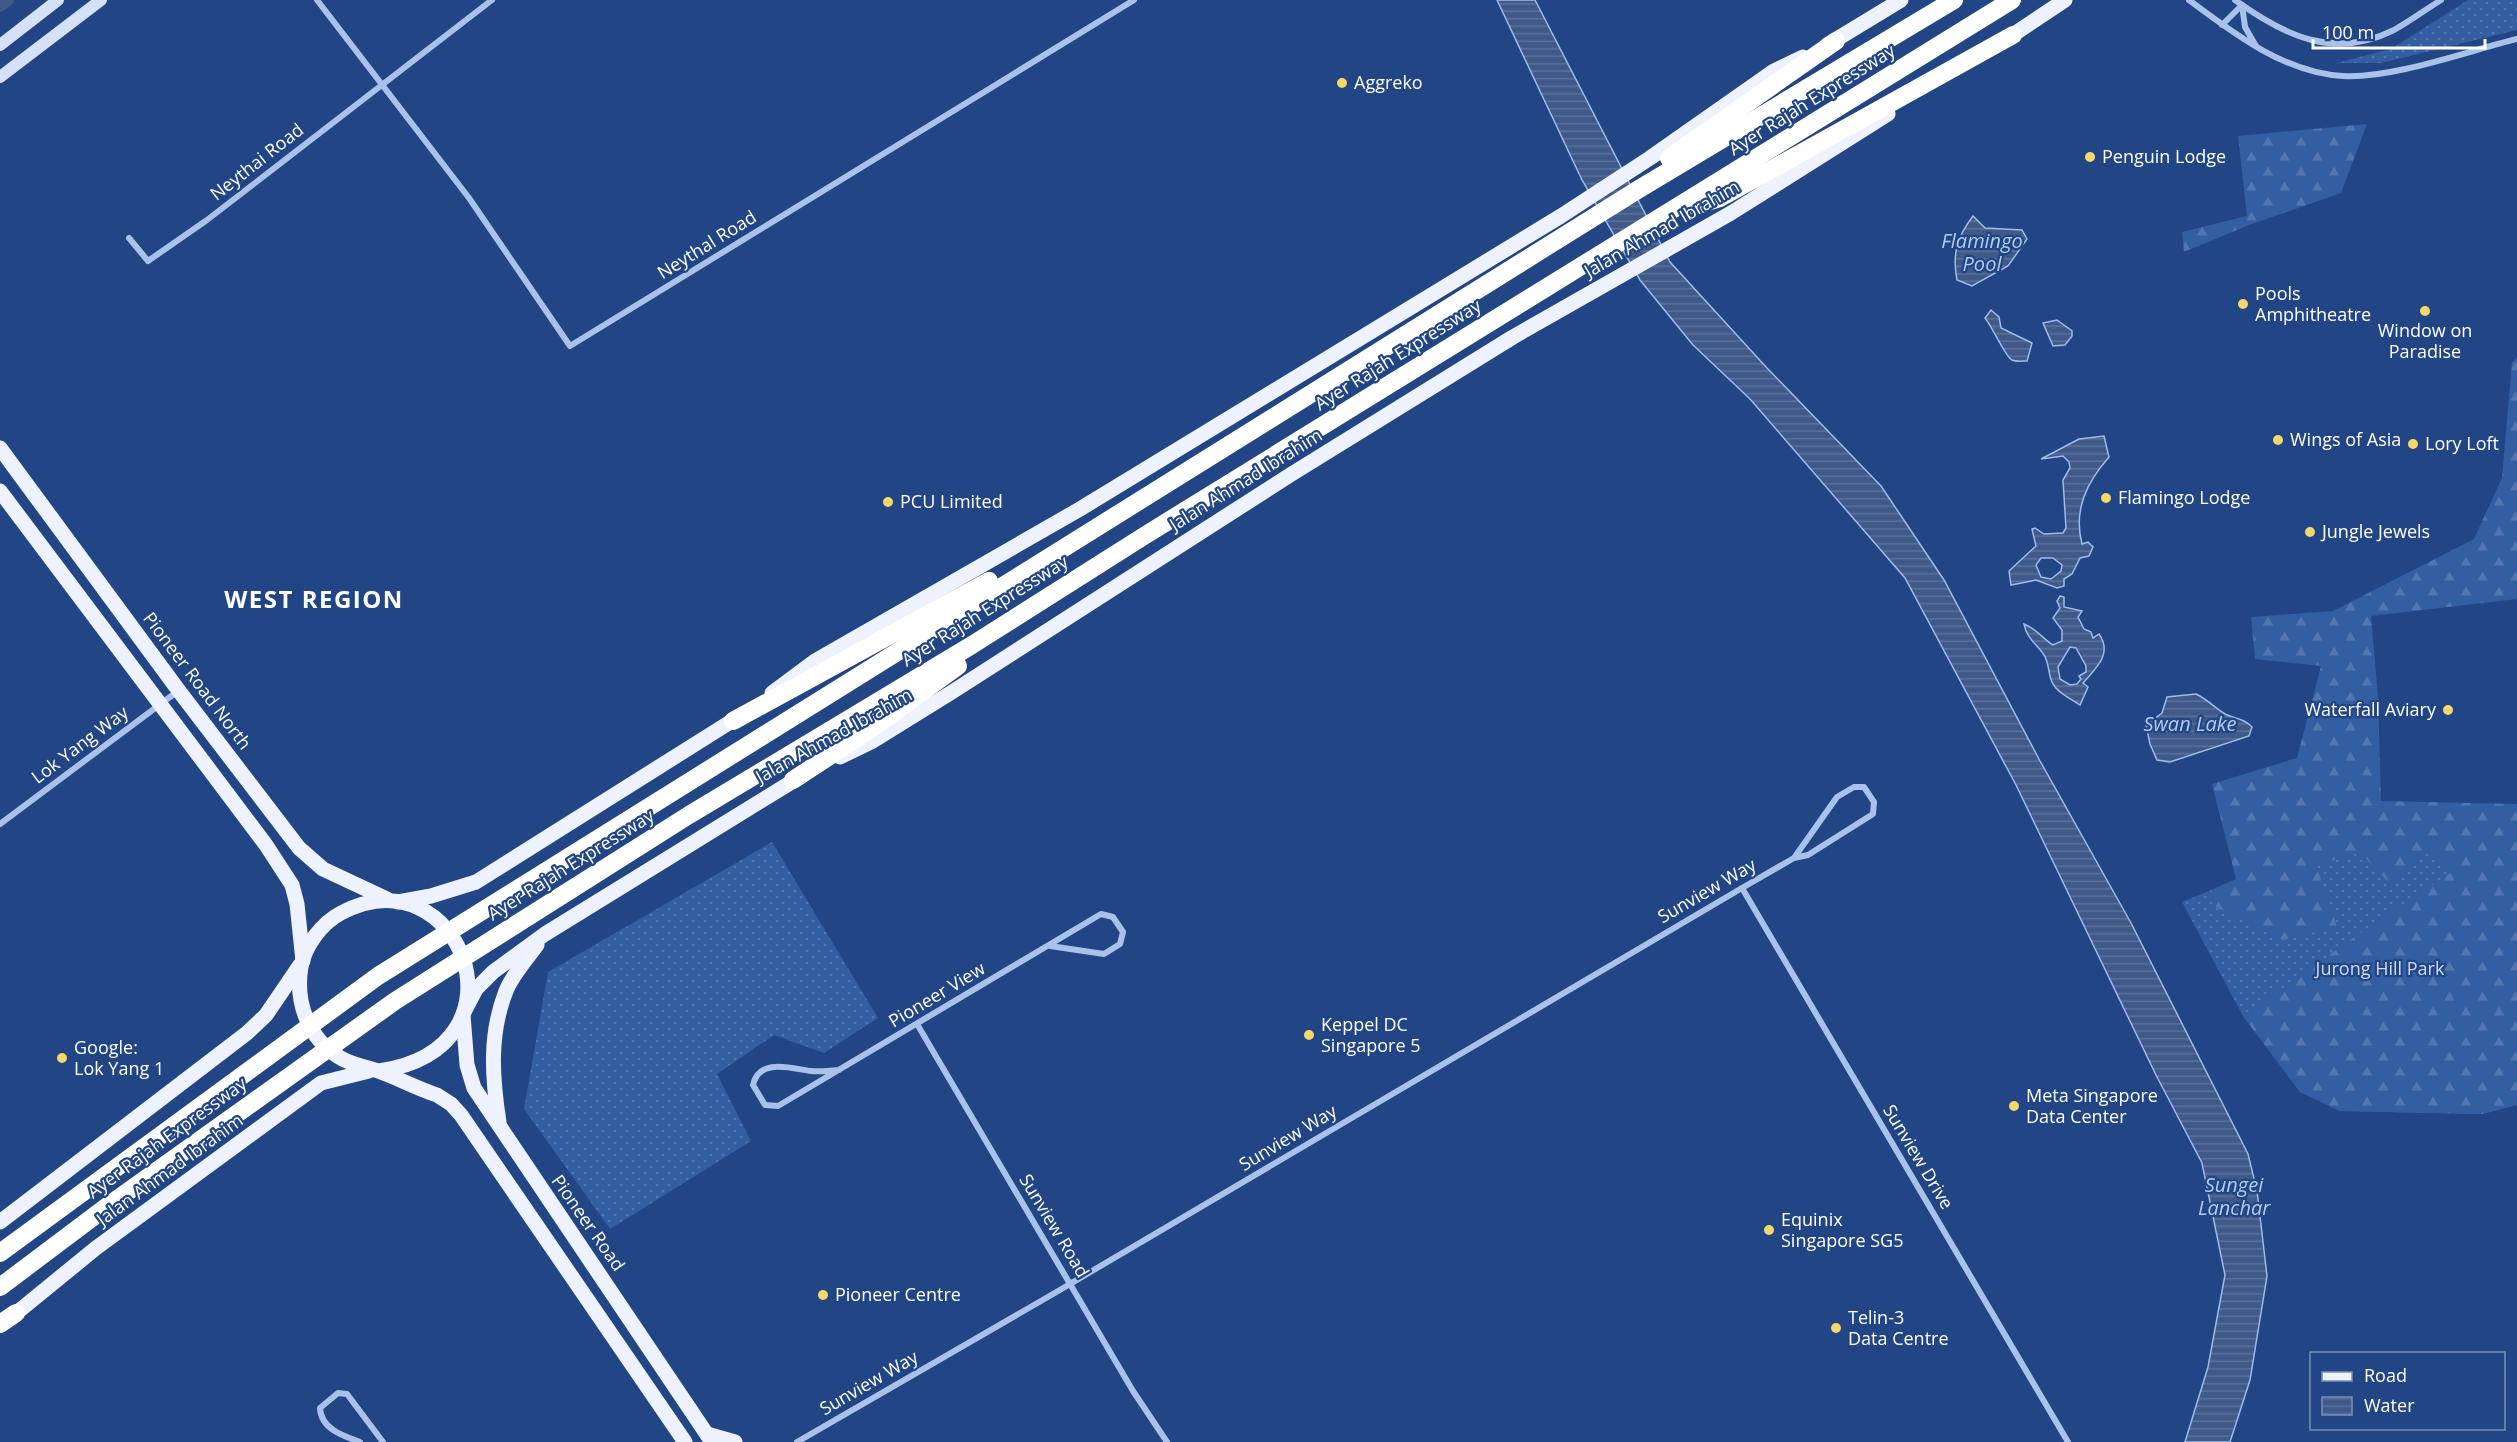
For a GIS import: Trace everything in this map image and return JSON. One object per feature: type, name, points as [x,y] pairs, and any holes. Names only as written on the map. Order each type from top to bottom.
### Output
[{"type":"highway","name":"Ayer Rajah Expressway","points":[[0,1253],[95,1181],[378,976],[1639,189],[1954,0]]},
{"type":"highway","name":"Ayer Rajah Expressway","points":[[0,1287],[109,1205],[394,1001],[689,815],[972,645],[1144,536],[2012,0]]},
{"type":"highway","points":[[1670,213],[1720,198],[2013,35]]},
{"type":"highway","points":[[1639,189],[1653,169],[1836,41]]},
{"type":"highway","points":[[733,721],[975,587],[1046,557]]},
{"type":"highway","points":[[793,780],[874,727],[958,666],[972,645]]},
{"type":"highway","points":[[0,1325],[16,1313]]},
{"type":"main road","points":[[0,45],[58,0]]},
{"type":"main road","points":[[0,76],[101,0]]},
{"type":"main road","points":[[395,902],[431,896],[476,882],[733,721],[815,661],[1080,509],[1240,413],[1561,216],[1650,158],[1774,71],[1836,41],[1901,0]]},
{"type":"main road","name":"Jalan Ahmad Ibrahim","points":[[463,1013],[476,989],[493,972],[545,934],[793,780],[873,741],[1338,445],[1513,337],[1731,213],[2066,0]]},
{"type":"main road","name":"Pioneer Road North","points":[[0,448],[179,691],[299,848],[323,869],[368,892],[395,902]]},
{"type":"main road","points":[[0,491],[266,845],[292,885],[297,904],[302,962],[300,999],[313,1033],[340,1058],[437,1095],[461,1115],[685,1442]]},
{"type":"main road","points":[[0,1222],[247,1033],[266,1015],[302,962],[310,944],[322,927],[338,914],[356,905],[376,901],[414,906],[431,915],[456,941],[468,975],[463,1013],[444,1044],[429,1056],[412,1065],[377,1071]]},
{"type":"main road","points":[[501,1131],[492,1079],[493,1051],[499,1017],[507,990],[545,934]]},
{"type":"main road","name":"Pioneer Road","points":[[463,1013],[467,1065],[472,1080],[501,1131],[709,1438]]},
{"type":"main road","name":"Jalan Ahmad Ibrahim","points":[[16,1313],[96,1248],[321,1083],[377,1071]]},
{"type":"main road","points":[[709,1438],[735,1442]]},
{"type":"street","name":"Neythal Road","points":[[317,0],[469,198],[570,346],[1134,0]]},
{"type":"street","points":[[382,83],[492,0]]},
{"type":"street","points":[[2189,0],[2222,25],[2256,46],[2300,66],[2343,76],[2388,72],[2517,39]]},
{"type":"street","points":[[2235,0],[2296,36],[2312,42],[2337,44],[2367,40],[2394,30],[2441,0]]},
{"type":"street","points":[[2222,25],[2242,5]]},
{"type":"street","points":[[2242,5],[2245,27],[2256,46]]},
{"type":"street","name":"Neythai Road","points":[[129,238],[148,261],[207,220],[382,83]]},
{"type":"street","name":"Lok Yang Way","points":[[0,824],[179,691]]},
{"type":"street","name":"Sunview Way","points":[[797,1442],[1071,1284],[1742,888],[1794,858],[1808,855],[1873,814],[1874,802],[1864,787],[1854,787],[1837,797],[1811,838],[1794,858]]},
{"type":"street","name":"Sunview Drive","points":[[1742,888],[2068,1442]]},
{"type":"street","name":"Pioneer View","points":[[839,1070],[809,1071],[780,1065],[759,1074],[753,1085],[765,1105],[773,1107],[839,1070],[1101,914],[1113,917],[1123,932],[1120,944],[1104,954],[1050,945]]},
{"type":"street","name":"Sunview Road","points":[[917,1024],[1133,1391],[1167,1442]]},
{"type":"street","points":[[360,1442],[336,1434],[321,1416],[320,1408],[338,1393],[347,1394],[383,1442]]},
{"type":"green space","points":[[2468,0],[2517,0],[2517,30],[2381,63],[2336,63],[2391,49]]},
{"type":"green space","points":[[2367,124],[2341,193],[2249,225],[2184,252],[2182,232],[2247,216],[2238,136]]},
{"type":"green space","name":"Jurong Hill Park","points":[[2517,358],[2517,599],[2371,616],[2378,696],[2381,801],[2517,804],[2517,1105],[2482,1114],[2340,1111],[2300,1092],[2243,1016],[2383,917],[2452,872],[2430,850],[2390,884],[2358,850],[2317,867],[2337,927],[2283,940],[2216,907],[2211,890],[2236,879],[2212,784],[2297,758],[2321,666],[2255,659],[2251,617],[2333,611],[2474,539],[2502,478],[2512,362]]},
{"type":"green space","name":"Jurong Hill Park","points":[[2517,812],[2517,1105],[2482,1114],[2340,1111],[2300,1092],[2243,1016],[2182,902],[2390,816]]},
{"type":"green space","points":[[772,842],[878,1018],[824,1053],[774,1035],[717,1074],[751,1141],[610,1229],[524,1109],[548,972]]},
{"type":"water","name":"Sungei Lanchar","points":[[1497,0],[1535,0],[1670,262],[1767,368],[1881,486],[1944,580],[2040,761],[2131,923],[2248,1154],[2257,1191],[2267,1276],[2250,1380],[2230,1442],[2185,1442],[2208,1367],[2225,1275],[2202,1163],[2156,1075],[2016,785],[1905,578],[1750,399],[1693,345],[1640,280],[1582,180]]},
{"type":"water","name":"Flamingo Pool","points":[[1973,216],[1985,228],[2022,230],[2027,239],[2008,266],[1972,286],[1957,280],[1955,262],[1957,246]]},
{"type":"water","points":[[1991,310],[1999,317],[2001,328],[2032,343],[2027,361],[2014,361],[2006,354],[1985,318]]},
{"type":"water","points":[[2057,320],[2072,331],[2072,336],[2065,345],[2053,346],[2043,323]]},
{"type":"water","points":[[2104,436],[2109,457],[2094,476],[2081,508],[2079,520],[2082,544],[2088,542],[2093,547],[2089,556],[2080,558],[2072,574],[2064,579],[2064,586],[2057,588],[2036,580],[2011,585],[2009,571],[2036,546],[2032,529],[2035,528],[2044,534],[2063,533],[2066,528],[2063,480],[2070,468],[2069,462],[2063,456],[2041,459],[2079,439]],"holes":[[[2041,558],[2053,558],[2062,565],[2061,571],[2051,579],[2041,577],[2036,565]]]},
{"type":"water","points":[[2060,596],[2064,597],[2064,607],[2082,611],[2078,617],[2084,629],[2091,632],[2093,638],[2099,634],[2103,641],[2104,654],[2083,683],[2088,687],[2080,705],[2054,686],[2046,658],[2025,629],[2024,624],[2053,645],[2062,641],[2062,630],[2053,618],[2060,608],[2057,601]],"holes":[[[2070,647],[2076,648],[2086,666],[2086,672],[2079,676],[2081,679],[2077,684],[2070,685],[2060,679],[2058,667]]]},
{"type":"water","name":"Swan Lake","points":[[2196,694],[2225,714],[2249,724],[2252,727],[2249,736],[2170,762],[2157,760],[2150,744],[2146,725],[2162,713],[2167,697]]},
{"type":"waterway","points":[[0,6],[8,0]]},
{"type":"place","name":"Aggreko","points":[[1342,83]]},
{"type":"place","name":"Penguin Lodge","points":[[2090,157]]},
{"type":"place","name":"Pools Amphitheatre","points":[[2243,304]]},
{"type":"place","name":"Window on Paradise","points":[[2425,311]]},
{"type":"place","name":"Wings of Asia","points":[[2278,440]]},
{"type":"place","name":"Lory Loft","points":[[2413,444]]},
{"type":"place","name":"Flamingo Lodge","points":[[2106,498]]},
{"type":"place","name":"PCU Limited","points":[[888,502]]},
{"type":"place","name":"Jungle Jewels","points":[[2310,532]]},
{"type":"place","name":"Waterfall Aviary","points":[[2448,710]]},
{"type":"place","name":"Keppel DC Singapore 5","points":[[1309,1035]]},
{"type":"place","name":"Google: Lok Yang 1","points":[[62,1058]]},
{"type":"place","name":"Meta Singapore Data Center","points":[[2014,1106]]},
{"type":"place","name":"Equinix Singapore SG5","points":[[1769,1230]]},
{"type":"place","name":"Pioneer Centre","points":[[823,1295]]},
{"type":"place","name":"Telin-3 Data Centre","points":[[1836,1328]]},
{"type":"district","name":"WEST REGION","points":[[314,600]]}]
